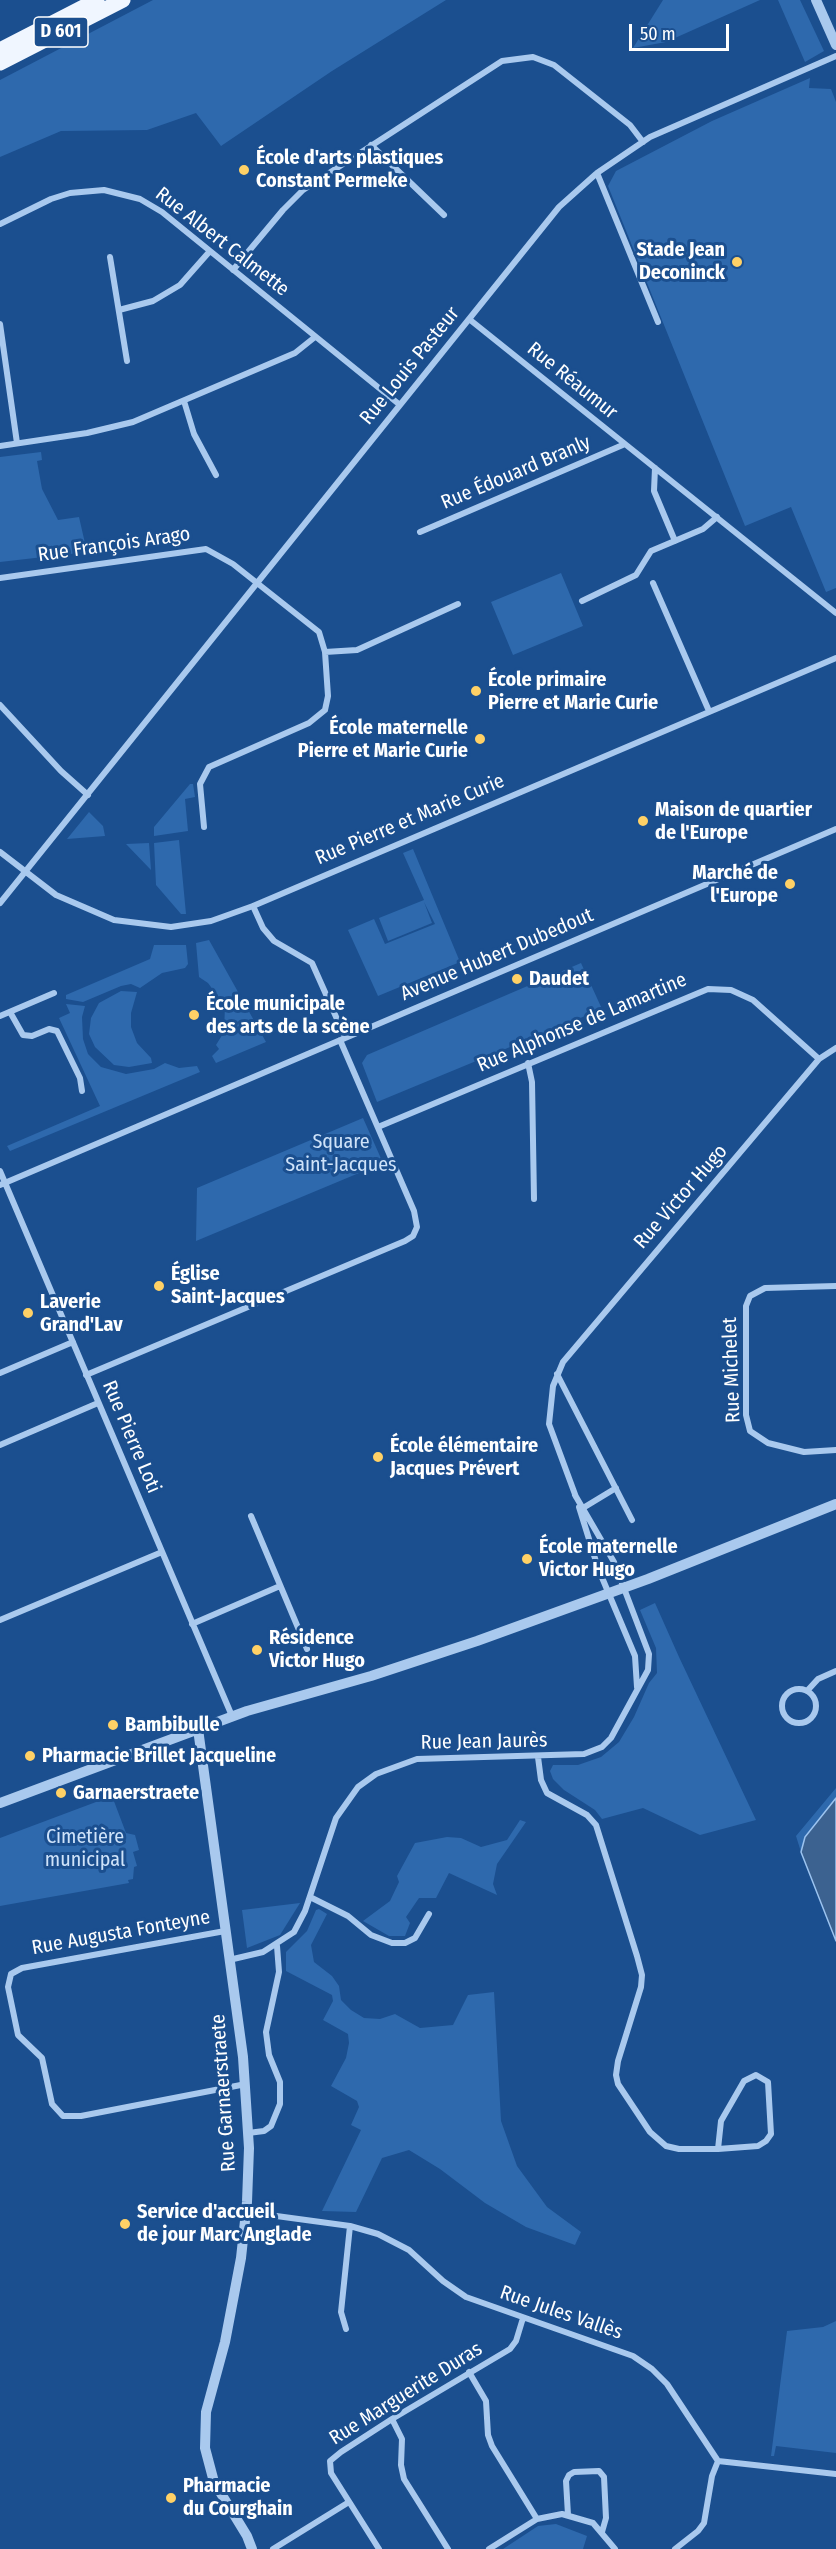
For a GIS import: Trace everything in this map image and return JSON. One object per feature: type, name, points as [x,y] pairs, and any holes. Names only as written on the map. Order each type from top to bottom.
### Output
[{"type":"main road","name":"D 601","points":[[0,50],[97,0]]},
{"type":"main road","name":"D 601","points":[[0,63],[123,0]]},
{"type":"street","points":[[816,0],[836,45]]},
{"type":"street","name":"Rue Louis Pasteur","points":[[0,903],[559,207],[597,173],[643,142],[678,124],[836,56]]},
{"type":"street","points":[[233,270],[283,210],[303,190],[496,64],[527,57],[544,60],[564,71],[630,125],[643,142]]},
{"type":"street","points":[[371,145],[444,215]]},
{"type":"street","points":[[597,173],[658,322]]},
{"type":"street","name":"Rue Albert Calmette","points":[[0,224],[59,195],[79,191],[104,190],[122,193],[148,203],[400,405]]},
{"type":"street","points":[[119,310],[147,304],[173,289],[190,275],[210,251]]},
{"type":"street","points":[[110,256],[127,361]]},
{"type":"street","name":"Rue Réaumur","points":[[469,320],[836,613]]},
{"type":"street","points":[[0,324],[17,443]]},
{"type":"street","points":[[0,446],[106,429],[184,401],[295,353],[315,337]]},
{"type":"street","points":[[184,401],[194,434],[216,475]]},
{"type":"street","name":"Rue Édouard Branly","points":[[420,532],[625,444]]},
{"type":"street","points":[[655,468],[654,490],[675,541]]},
{"type":"street","points":[[582,601],[636,575],[651,551],[703,529],[717,517]]},
{"type":"street","name":"Rue François Arago","points":[[0,578],[206,549],[221,555],[316,629],[322,636],[325,652]]},
{"type":"street","points":[[653,583],[709,711]]},
{"type":"street","points":[[204,827],[200,784],[209,767],[309,723],[325,710],[327,696],[325,652],[357,650],[458,604]]},
{"type":"street","name":"Rue Pierre et Marie Curie","points":[[0,852],[73,904],[114,920],[136,925],[191,925],[220,919],[836,658]]},
{"type":"street","points":[[0,705],[61,771],[88,795]]},
{"type":"street","name":"Avenue Hubert Dubedout","points":[[2,1184],[836,829]]},
{"type":"street","points":[[86,1375],[413,1236],[417,1227],[414,1211],[312,963],[274,940],[263,928],[253,906]]},
{"type":"street","name":"Rue Alphonse de Lamartine","points":[[378,1127],[695,993],[714,988],[731,990],[759,1005],[819,1059]]},
{"type":"street","points":[[0,1016],[54,993]]},
{"type":"street","points":[[10,1012],[23,1035],[32,1036],[49,1029],[57,1031],[80,1078],[82,1090]]},
{"type":"street","name":"Rue Victor Hugo","points":[[609,1593],[575,1495],[556,1450],[549,1424],[550,1399],[557,1374],[571,1350],[819,1059],[836,1048]]},
{"type":"street","points":[[528,1063],[532,1083],[534,1199]]},
{"type":"street","name":"Rue Pierre Loti","points":[[0,1171],[2,1184],[73,1342],[232,1716]]},
{"type":"street","name":"Rue Michelet","points":[[836,1286],[765,1288],[750,1296],[746,1306],[746,1415],[750,1431],[768,1443],[804,1452],[836,1450]]},
{"type":"street","points":[[0,1372],[73,1342]]},
{"type":"street","points":[[557,1374],[632,1520]]},
{"type":"street","points":[[0,1444],[98,1403]]},
{"type":"street","points":[[583,1508],[616,1488]]},
{"type":"street","name":"Rue Victor Hugo","points":[[575,1495],[606,1547],[624,1587]]},
{"type":"street","points":[[0,1803],[232,1716],[436,1656],[609,1593],[836,1504]]},
{"type":"street","points":[[251,1516],[307,1649]]},
{"type":"street","points":[[0,1620],[162,1552]]},
{"type":"street","points":[[192,1624],[280,1586]]},
{"type":"street","name":"Rue Jean Jaurès","points":[[229,1960],[256,1955],[277,1946],[294,1932],[309,1897],[336,1818],[350,1795],[376,1774],[417,1759],[538,1757],[584,1754],[602,1747],[615,1732],[648,1670],[649,1654],[624,1587]]},
{"type":"street","points":[[609,1593],[635,1656],[638,1691]]},
{"type":"street","points":[[807,1691],[818,1679],[836,1671]]},
{"type":"street","points":[[794,1690],[807,1691],[816,1701],[815,1714],[806,1723],[792,1723],[782,1711],[784,1698],[794,1690]]},
{"type":"street","name":"Rue Garnaerstraete","points":[[198,1729],[246,2084],[248,2133],[247,2212],[234,2297],[206,2412],[204,2438],[210,2473],[252,2549]]},
{"type":"street","points":[[538,1757],[541,1779],[547,1793],[591,1818],[596,1825],[639,1962],[641,1987],[618,2061],[618,2084],[650,2132],[666,2146],[685,2150],[718,2149],[758,2146],[769,2138],[772,2122],[770,2088],[765,2078],[753,2075],[742,2083],[720,2125],[718,2149]]},
{"type":"street","points":[[309,1897],[348,1916],[371,1935],[392,1943],[405,1943],[415,1938],[429,1914]]},
{"type":"street","name":"Rue Augusta Fonteyne","points":[[225,1931],[22,1968],[11,1974],[8,1987],[18,2035],[42,2058],[52,2104],[63,2116],[81,2116],[246,2084]]},
{"type":"street","points":[[248,2133],[264,2131],[271,2126],[280,2104],[280,2082],[269,2055],[266,2032],[279,1971],[277,1946]]},
{"type":"street","name":"Rue Jules Vallès","points":[[247,2212],[350,2226],[378,2234],[402,2246],[448,2286],[466,2297],[626,2353],[647,2364],[667,2384],[718,2461]]},
{"type":"street","points":[[346,2329],[341,2312],[350,2226]]},
{"type":"street","name":"Rue Marguerite Duras","points":[[379,2549],[331,2473],[330,2461],[392,2419],[513,2345],[523,2318]]},
{"type":"street","points":[[469,2372],[487,2406],[488,2435],[492,2446],[537,2519]]},
{"type":"street","points":[[392,2419],[402,2439],[401,2465],[404,2479],[448,2549]]},
{"type":"street","points":[[677,2548],[704,2523],[712,2476],[718,2461],[836,2474]]},
{"type":"street","points":[[568,2515],[569,2475],[574,2472],[599,2471],[604,2477],[606,2518],[602,2532]]},
{"type":"street","points":[[273,2549],[349,2502]]},
{"type":"street","points":[[489,2549],[537,2519],[549,2515],[568,2515],[587,2520],[602,2532],[615,2549]]},
{"type":"green space","points":[[153,0],[446,0],[332,71],[221,146],[196,113],[147,130],[61,131],[0,157],[0,80]]},
{"type":"green space","points":[[663,0],[760,0],[666,42],[633,48]]},
{"type":"green space","points":[[778,0],[800,0],[824,51],[805,62]]},
{"type":"green space","name":"Stade Jean Deconinck","points":[[810,78],[809,88],[831,89],[836,102],[836,588],[826,592],[791,507],[745,526],[608,186],[616,171],[712,121]]},
{"type":"green space","points":[[41,452],[42,460],[37,461],[42,489],[58,520],[79,517],[87,552],[0,562],[0,457]]},
{"type":"green space","points":[[561,573],[583,626],[513,655],[491,602]]},
{"type":"green space","points":[[190,784],[193,784],[195,797],[185,799],[188,831],[154,836],[154,827]]},
{"type":"green space","points":[[89,812],[103,826],[105,836],[67,839]]},
{"type":"green space","points":[[179,840],[186,914],[181,914],[156,885],[154,843]]},
{"type":"green space","points":[[149,843],[151,870],[126,844]]},
{"type":"green space","points":[[413,849],[460,962],[378,996],[348,930],[374,919],[385,944],[435,924],[424,902],[432,923],[388,941],[379,918],[424,900],[403,853]]},
{"type":"green space","points":[[209,940],[266,1042],[216,1063],[212,1056],[219,1049],[216,1045],[224,1032],[225,1006],[208,983],[199,977],[196,943]]},
{"type":"green space","points":[[154,945],[186,945],[188,964],[185,968],[162,973],[140,988],[131,984],[121,986],[83,1002],[66,999],[66,995],[150,959]]},
{"type":"green space","points":[[581,963],[602,1009],[377,1102],[362,1063],[367,1055]]},
{"type":"green space","points":[[121,991],[137,992],[131,1013],[131,1027],[137,1043],[151,1058],[152,1063],[129,1067],[114,1065],[95,1047],[89,1034],[91,1018],[99,1003]]},
{"type":"green space","points":[[66,1004],[85,1006],[82,1017],[83,1039],[88,1054],[101,1067],[126,1074],[154,1069],[165,1063],[179,1068],[197,1066],[200,1072],[10,1151],[7,1146],[100,1106],[59,1018],[70,1013]]},
{"type":"green space","name":"Square Saint-Jacques","points":[[363,1118],[383,1163],[196,1241],[197,1188]]},
{"type":"green space","points":[[655,1603],[756,1820],[700,1835],[643,1808],[602,1819],[595,1810],[564,1790],[553,1779],[550,1771],[553,1765],[578,1765],[601,1757],[619,1742],[634,1717],[649,1683],[657,1673],[656,1648],[640,1610]]},
{"type":"green space","points":[[836,1788],[836,1798],[805,1837],[801,1852],[796,1836]]},
{"type":"green space","name":"Cimetière municipal","points":[[112,1796],[126,1833],[135,1835],[139,1850],[133,1852],[137,1866],[134,1867],[133,1879],[128,1880],[129,1883],[0,1906],[0,1838]]},
{"type":"green space","points":[[520,1820],[526,1822],[497,1864],[493,1884],[497,1895],[449,1873],[436,1898],[419,1898],[406,1917],[410,1923],[405,1936],[389,1936],[363,1921],[390,1901],[399,1882],[397,1876],[415,1843],[447,1837],[461,1838],[481,1847],[507,1840]]},
{"type":"green space","points":[[300,1903],[280,1935],[247,1948],[242,1910]]},
{"type":"green space","points":[[319,1909],[327,1914],[311,1945],[314,1962],[332,1976],[339,1986],[341,2000],[364,2018],[380,2019],[395,2014],[420,2028],[453,2025],[468,1995],[494,1992],[501,2121],[517,2166],[547,2207],[581,2232],[575,2245],[526,2227],[485,2203],[440,2169],[409,2150],[382,2158],[356,2212],[322,2211],[361,2130],[351,2125],[359,2107],[357,2101],[331,2086],[346,2058],[349,2043],[348,2034],[323,2020],[333,2001],[332,1995],[286,1971],[286,1952],[307,1931],[316,1910]]},
{"type":"green space","points":[[836,2321],[836,2453],[776,2446],[774,2456],[771,2456],[787,2331],[823,2327]]},
{"type":"green space","points":[[556,2524],[587,2536],[583,2549],[503,2549],[538,2526]]},
{"type":"shaded area","points":[[836,1798],[836,1941],[801,1852],[805,1837]]},
{"type":"place","name":"École d'arts plastiques Constant Permeke","points":[[244,170]]},
{"type":"place","name":"Stade Jean Deconinck","points":[[737,262]]},
{"type":"place","name":"École primaire Pierre et Marie Curie","points":[[476,691]]},
{"type":"place","name":"École maternelle Pierre et Marie Curie","points":[[480,739]]},
{"type":"place","name":"Maison de quartier de l'Europe","points":[[643,821]]},
{"type":"place","name":"Marché de l'Europe","points":[[790,884]]},
{"type":"place","name":"Daudet","points":[[517,979]]},
{"type":"place","name":"École municipale des arts de la scène","points":[[194,1015]]},
{"type":"place","name":"Église Saint-Jacques","points":[[159,1286]]},
{"type":"place","name":"Laverie Grand'Lav","points":[[28,1313]]},
{"type":"place","name":"École élémentaire Jacques Prévert","points":[[378,1457]]},
{"type":"place","name":"École maternelle Victor Hugo","points":[[527,1559]]},
{"type":"place","name":"Résidence Victor Hugo","points":[[257,1650]]},
{"type":"place","name":"Bambibulle","points":[[113,1725]]},
{"type":"place","name":"Pharmacie Brillet Jacqueline","points":[[30,1756]]},
{"type":"place","name":"Garnaerstraete","points":[[61,1793]]},
{"type":"place","name":"Service d'accueil de jour Marc Anglade","points":[[125,2224]]},
{"type":"place","name":"Pharmacie du Courghain","points":[[171,2498]]}]
